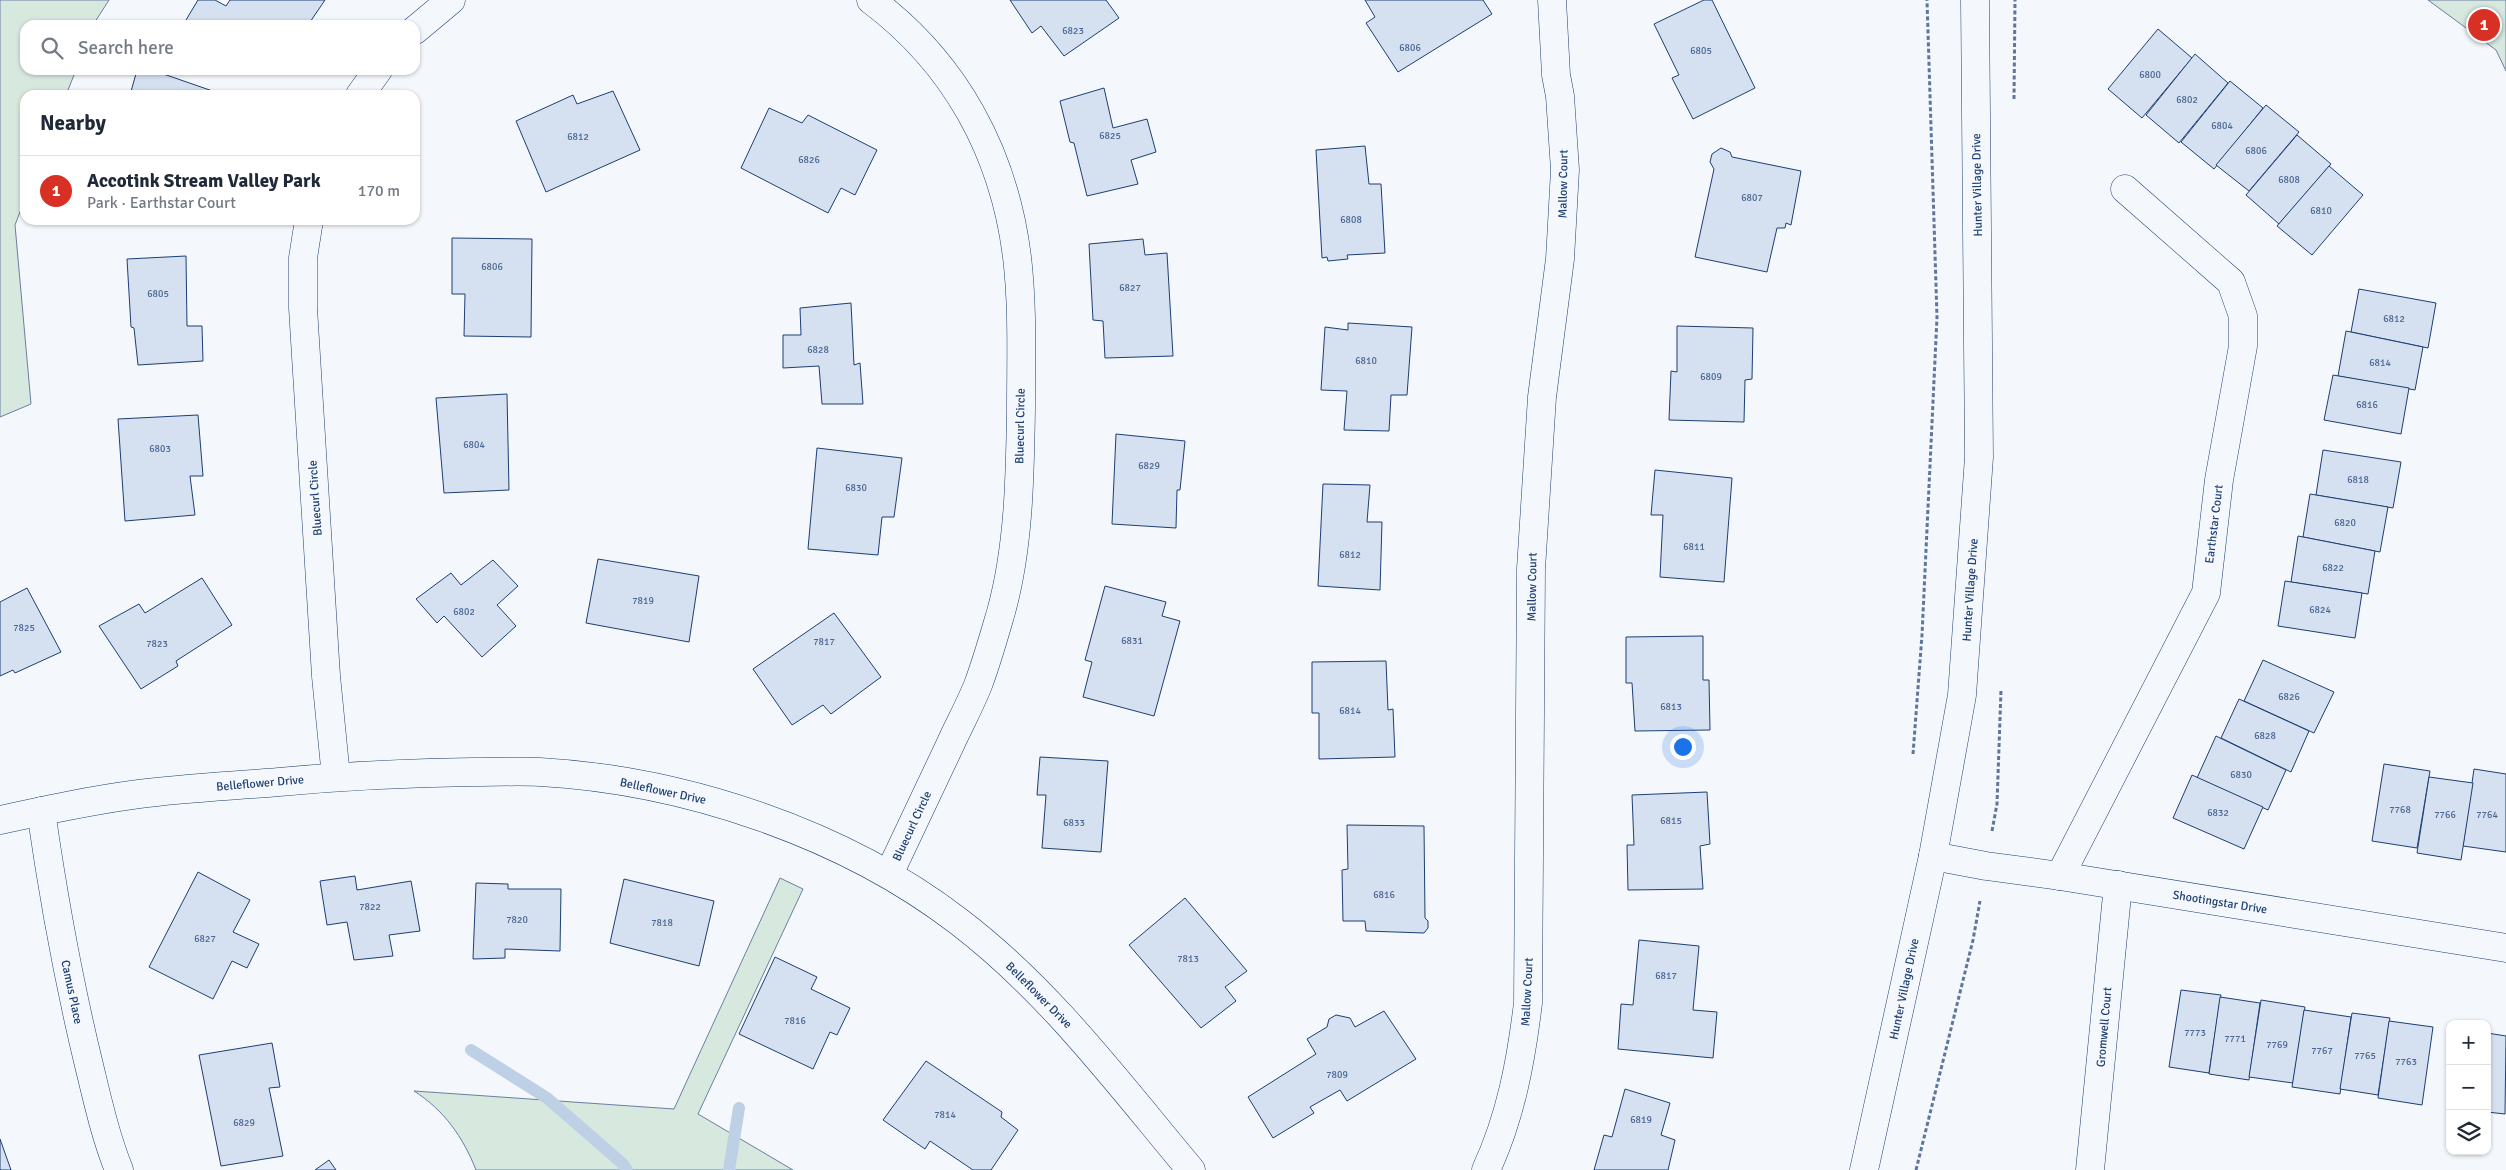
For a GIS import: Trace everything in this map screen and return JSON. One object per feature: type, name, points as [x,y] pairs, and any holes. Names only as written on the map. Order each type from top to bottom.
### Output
[{"type":"street","points":[[420,26],[451,0]]},
{"type":"street","name":"Bluecurl Circle","points":[[871,0],[897,20],[933,56],[963,98],[990,150],[1008,206],[1017,257],[1022,325],[1020,465],[1014,542],[1002,610],[978,685],[889,874]]},
{"type":"street","name":"Mallow Court","points":[[1486,1170],[1498,1144],[1513,1096],[1522,1054],[1528,1003],[1531,569],[1542,397],[1560,259],[1565,170],[1560,96],[1556,75],[1552,0]]},
{"type":"street","name":"Hunter Village Drive","points":[[1864,1170],[1933,856],[1962,696],[1979,457],[1975,0]]},
{"type":"street","points":[[364,90],[374,75]]},
{"type":"street","name":"Earthstar Court","points":[[2060,876],[2206,593],[2219,480],[2243,346],[2243,316],[2231,282],[2125,189]]},
{"type":"street","name":"Bluecurl Circle","points":[[308,225],[303,258],[303,308],[326,676],[336,777]]},
{"type":"street","name":"Belleflower Drive","points":[[0,820],[139,794],[336,777],[411,773],[540,772],[636,783],[726,805],[804,834],[889,874],[958,921],[1029,982],[1081,1037],[1191,1170]]},
{"type":"street","name":"Camus Place","points":[[41,811],[56,916],[77,1014],[108,1141],[119,1170]]},
{"type":"street","name":"Shootingstar Drive","points":[[1933,856],[2506,948]]},
{"type":"street","name":"Gromwell Court","points":[[2090,1170],[2118,885]]},
{"type":"path","points":[[1912,757],[1922,635],[1937,317],[1927,0]]},
{"type":"shaded area","points":[[0,0],[109,0],[96,20],[20,20],[20,75],[74,75],[68,90],[20,90],[20,212],[15,225],[31,404],[0,417]]},
{"type":"shaded area","points":[[2428,0],[2506,0],[2506,71],[2496,50]]},
{"type":"shaded area","points":[[780,878],[803,889],[698,1114],[793,1170],[476,1170],[465,1146],[451,1125],[435,1107],[414,1091],[674,1109]]},
{"type":"building","points":[[198,0],[215,0],[226,6],[230,0],[325,0],[311,20],[186,20]]},
{"type":"building","points":[[1010,0],[1106,0],[1119,18],[1064,56],[1041,26],[1032,33]]},
{"type":"building","points":[[1365,0],[1483,0],[1492,14],[1398,72],[1366,23],[1375,17]]},
{"type":"building","points":[[1704,0],[1712,0],[1755,88],[1693,119],[1672,78],[1679,75],[1654,24]]},
{"type":"building","points":[[2158,29],[2192,58],[2142,118],[2108,89]]},
{"type":"building","points":[[2195,54],[2228,83],[2179,143],[2146,115]]},
{"type":"building","points":[[136,75],[166,75],[210,90],[131,90]]},
{"type":"building","points":[[2230,81],[2263,108],[2214,169],[2181,142]]},
{"type":"building","points":[[1104,88],[1113,128],[1147,119],[1156,152],[1131,160],[1138,184],[1087,196],[1074,143],[1070,142],[1060,101]]},
{"type":"building","points":[[613,91],[640,150],[546,192],[516,121],[573,95],[577,104]]},
{"type":"building","points":[[2266,105],[2299,132],[2249,191],[2216,165]]},
{"type":"building","points":[[769,108],[802,123],[808,115],[877,150],[855,195],[841,188],[828,213],[741,168]]},
{"type":"building","points":[[2297,135],[2331,164],[2279,224],[2246,195]]},
{"type":"building","points":[[1365,146],[1369,184],[1381,184],[1385,253],[1347,255],[1348,259],[1328,261],[1327,257],[1322,258],[1316,150]]},
{"type":"building","points":[[1721,148],[1730,152],[1732,157],[1801,171],[1791,225],[1786,223],[1785,228],[1777,228],[1767,272],[1695,257],[1714,169],[1710,162],[1712,154]]},
{"type":"building","points":[[2329,166],[2363,195],[2312,255],[2277,226]]},
{"type":"building","points":[[452,238],[532,239],[531,337],[464,336],[465,294],[452,294]]},
{"type":"building","points":[[1143,239],[1145,255],[1167,253],[1173,356],[1105,358],[1103,321],[1093,320],[1089,244]]},
{"type":"building","points":[[186,256],[187,326],[202,326],[203,361],[138,365],[134,328],[131,327],[127,259]]},
{"type":"building","points":[[2359,289],[2436,303],[2428,348],[2351,332]]},
{"type":"building","points":[[851,303],[854,365],[860,363],[863,404],[822,404],[819,366],[783,368],[783,335],[801,335],[800,308]]},
{"type":"building","points":[[1348,323],[1412,327],[1407,395],[1391,395],[1389,431],[1344,430],[1347,391],[1321,390],[1325,327],[1348,330]]},
{"type":"building","points":[[1677,326],[1753,328],[1752,379],[1745,380],[1744,422],[1669,420],[1671,371],[1677,372]]},
{"type":"building","points":[[2346,331],[2423,347],[2415,390],[2338,376]]},
{"type":"building","points":[[2333,375],[2409,388],[2401,434],[2324,420]]},
{"type":"building","points":[[507,394],[509,490],[444,493],[436,398]]},
{"type":"building","points":[[198,415],[203,476],[190,476],[195,515],[125,521],[118,419]]},
{"type":"building","points":[[1116,434],[1185,441],[1180,490],[1177,490],[1176,528],[1112,524]]},
{"type":"building","points":[[817,448],[902,458],[894,517],[882,517],[878,555],[808,549]]},
{"type":"building","points":[[2323,450],[2401,462],[2393,508],[2316,495]]},
{"type":"building","points":[[1655,470],[1732,478],[1724,582],[1660,577],[1663,515],[1651,515]]},
{"type":"building","points":[[1323,484],[1370,485],[1367,522],[1382,522],[1380,590],[1318,586]]},
{"type":"building","points":[[2310,494],[2388,507],[2380,552],[2303,537]]},
{"type":"building","points":[[2298,536],[2375,551],[2368,594],[2291,582]]},
{"type":"building","points":[[598,559],[699,576],[689,642],[586,623]]},
{"type":"building","points":[[493,560],[518,586],[497,605],[516,626],[482,657],[444,616],[437,623],[416,599],[451,573],[461,585]]},
{"type":"building","points":[[202,578],[232,625],[176,661],[178,666],[141,689],[99,626],[139,604],[145,613]]},
{"type":"building","points":[[2285,581],[2362,593],[2355,638],[2278,626]]},
{"type":"building","points":[[1105,586],[1166,602],[1162,616],[1180,621],[1154,716],[1083,697],[1092,662],[1085,660]]},
{"type":"building","points":[[27,588],[61,652],[15,673],[13,670],[0,676],[0,602]]},
{"type":"building","points":[[834,613],[881,677],[831,714],[823,705],[792,725],[753,669]]},
{"type":"building","points":[[1703,636],[1703,680],[1709,680],[1710,730],[1635,731],[1632,683],[1626,683],[1626,637]]},
{"type":"building","points":[[2263,660],[2334,692],[2314,733],[2244,701]]},
{"type":"building","points":[[1386,661],[1388,710],[1393,709],[1395,757],[1319,759],[1319,713],[1312,713],[1312,662]]},
{"type":"building","points":[[2239,699],[2309,731],[2291,772],[2221,738]]},
{"type":"building","points":[[2216,736],[2286,770],[2268,810],[2197,778]]},
{"type":"building","points":[[1040,757],[1108,761],[1101,852],[1042,848],[1046,795],[1037,795]]},
{"type":"building","points":[[2384,764],[2430,771],[2417,848],[2372,841]]},
{"type":"building","points":[[2474,769],[2506,774],[2506,852],[2463,846]]},
{"type":"building","points":[[2192,775],[2263,807],[2244,849],[2173,818]]},
{"type":"building","points":[[2429,777],[2473,783],[2461,860],[2417,853]]},
{"type":"building","points":[[1707,792],[1710,844],[1700,846],[1703,889],[1628,890],[1627,845],[1634,845],[1632,795]]},
{"type":"building","points":[[1347,825],[1424,826],[1425,918],[1428,921],[1428,928],[1424,933],[1366,931],[1365,921],[1343,921],[1342,870],[1348,869]]},
{"type":"building","points":[[198,872],[250,900],[233,932],[259,944],[247,968],[232,961],[213,999],[149,967]]},
{"type":"building","points":[[355,876],[357,890],[411,881],[420,931],[389,935],[393,956],[354,960],[347,922],[327,925],[320,881]]},
{"type":"building","points":[[624,879],[714,901],[699,966],[610,943]]},
{"type":"building","points":[[476,883],[508,884],[508,889],[561,889],[560,951],[505,949],[505,958],[473,959]]},
{"type":"building","points":[[1185,898],[1247,971],[1225,987],[1236,1001],[1201,1028],[1129,945]]},
{"type":"building","points":[[1639,940],[1699,946],[1693,1010],[1717,1012],[1713,1058],[1618,1049],[1621,1004],[1633,1005]]},
{"type":"building","points":[[775,957],[817,977],[811,989],[850,1008],[837,1035],[830,1032],[813,1069],[739,1034]]},
{"type":"building","points":[[2181,990],[2221,995],[2209,1073],[2169,1067]]},
{"type":"building","points":[[2220,997],[2260,1003],[2249,1080],[2209,1074]]},
{"type":"building","points":[[2261,1000],[2305,1007],[2293,1083],[2249,1077]]},
{"type":"building","points":[[2304,1010],[2351,1017],[2340,1094],[2292,1087]]},
{"type":"building","points":[[1384,1011],[1416,1059],[1347,1101],[1340,1090],[1310,1107],[1314,1113],[1273,1138],[1248,1097],[1316,1054],[1307,1039],[1327,1027],[1329,1019],[1336,1015],[1350,1018],[1355,1027]]},
{"type":"building","points":[[2352,1013],[2390,1018],[2378,1095],[2340,1089]]},
{"type":"building","points":[[2389,1021],[2433,1027],[2422,1105],[2378,1098]]},
{"type":"building","points":[[2491,1034],[2506,1036],[2505,1114],[2491,1112]]},
{"type":"building","points":[[272,1043],[280,1087],[269,1088],[283,1156],[221,1166],[199,1055]]},
{"type":"building","points":[[926,1061],[1002,1112],[1001,1117],[1018,1130],[991,1170],[973,1170],[930,1141],[925,1149],[883,1120]]},
{"type":"building","points":[[1625,1089],[1670,1103],[1661,1135],[1675,1140],[1668,1170],[1594,1170],[1604,1135],[1612,1137]]},
{"type":"building","points":[[0,1139],[11,1170],[0,1170]]},
{"type":"building","points":[[329,1160],[336,1170],[315,1170]]},
{"type":"waterway","points":[[471,1050],[547,1098],[623,1164],[627,1170]]},
{"type":"waterway","points":[[729,1170],[739,1108]]},
{"type":"place","name":"Accotink Stream Valley Park","points":[[2484,25]]}]
